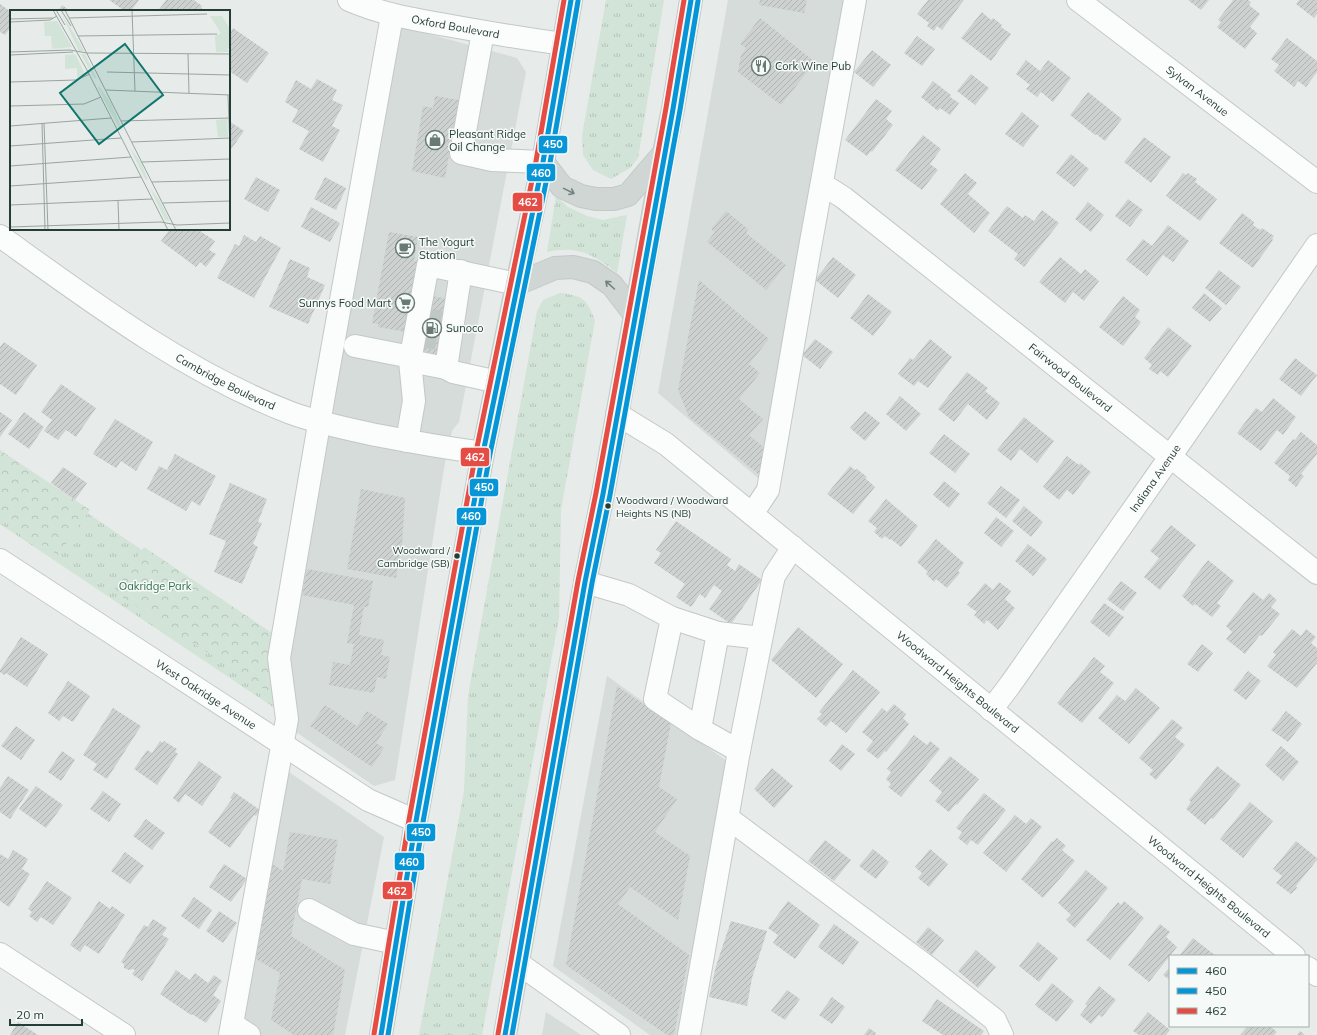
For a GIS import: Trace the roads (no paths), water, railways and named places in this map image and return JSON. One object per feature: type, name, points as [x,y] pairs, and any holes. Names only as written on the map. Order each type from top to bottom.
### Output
[{"type":"main road","points":[[381,1035],[416,821],[483,453],[543,162],[571,0]]},
{"type":"main road","points":[[505,1035],[585,582],[673,109],[691,0]]},
{"type":"main road","points":[[543,162],[562,187],[581,196],[596,199],[614,198],[628,195],[664,153]]},
{"type":"main road","points":[[517,284],[555,268],[573,267],[593,272],[612,286],[635,315]]},
{"type":"street","name":"Oxford Boulevard","points":[[349,0],[366,8],[392,16],[514,38],[564,44]]},
{"type":"street","points":[[752,514],[768,490],[855,0]]},
{"type":"street","name":"Sylvan Avenue","points":[[1078,0],[1317,182]]},
{"type":"street","points":[[237,1031],[287,719],[279,658],[392,16]]},
{"type":"street","points":[[483,32],[461,153],[492,160],[543,162]]},
{"type":"street","name":"Fairwood Boulevard","points":[[822,184],[844,198],[1317,574]]},
{"type":"street","name":"Cambridge Boulevard","points":[[0,236],[128,325],[209,376],[292,413],[320,422],[346,429],[407,441],[483,453]]},
{"type":"street","name":"Indiana Avenue","points":[[991,710],[1013,681],[1317,245]]},
{"type":"street","points":[[407,441],[414,401],[410,359],[428,265],[517,284]]},
{"type":"street","points":[[446,368],[461,271]]},
{"type":"street","points":[[423,292],[458,297]]},
{"type":"street","points":[[355,346],[446,368],[453,372],[498,382]]},
{"type":"street","name":"Woodward Heights Boulevard","points":[[617,414],[666,444],[1293,955]]},
{"type":"street","points":[[689,1035],[760,638],[774,576],[793,547]]},
{"type":"street","name":"West Oakridge Avenue","points":[[0,560],[283,743],[368,800],[416,821]]},
{"type":"street","points":[[585,582],[629,595],[672,618],[718,633],[760,638]]},
{"type":"street","points":[[672,618],[655,699],[700,729],[739,751]]},
{"type":"street","points":[[700,729],[718,633]]},
{"type":"street","points":[[728,818],[996,1020],[1002,1035]]},
{"type":"street","points":[[309,910],[354,934],[396,943]]},
{"type":"street","points":[[0,954],[124,1035]]},
{"type":"street","points":[[518,963],[619,1035]]},
{"type":"street","points":[[1309,969],[1317,975]]},
{"type":"tunnel","points":[[419,318],[453,324]]},
{"type":"tunnel","points":[[415,335],[450,341]]},
{"type":"place","name":"Cork Wine Pub","points":[[761,66]]},
{"type":"place","name":"Pleasant Ridge Oil Change","points":[[435,140]]},
{"type":"place","name":"The Yogurt Station","points":[[405,248]]},
{"type":"place","name":"Sunnys Food Mart","points":[[405,303]]},
{"type":"place","name":"Sunoco","points":[[432,328]]},
{"type":"place","name":"Woodward / Woodward Heights NS (NB)","points":[[608,506]]},
{"type":"place","name":"Woodward / Cambridge (SB)","points":[[457,556]]},
{"type":"park label","name":"Oakridge Park","points":[[155,586]]}]
